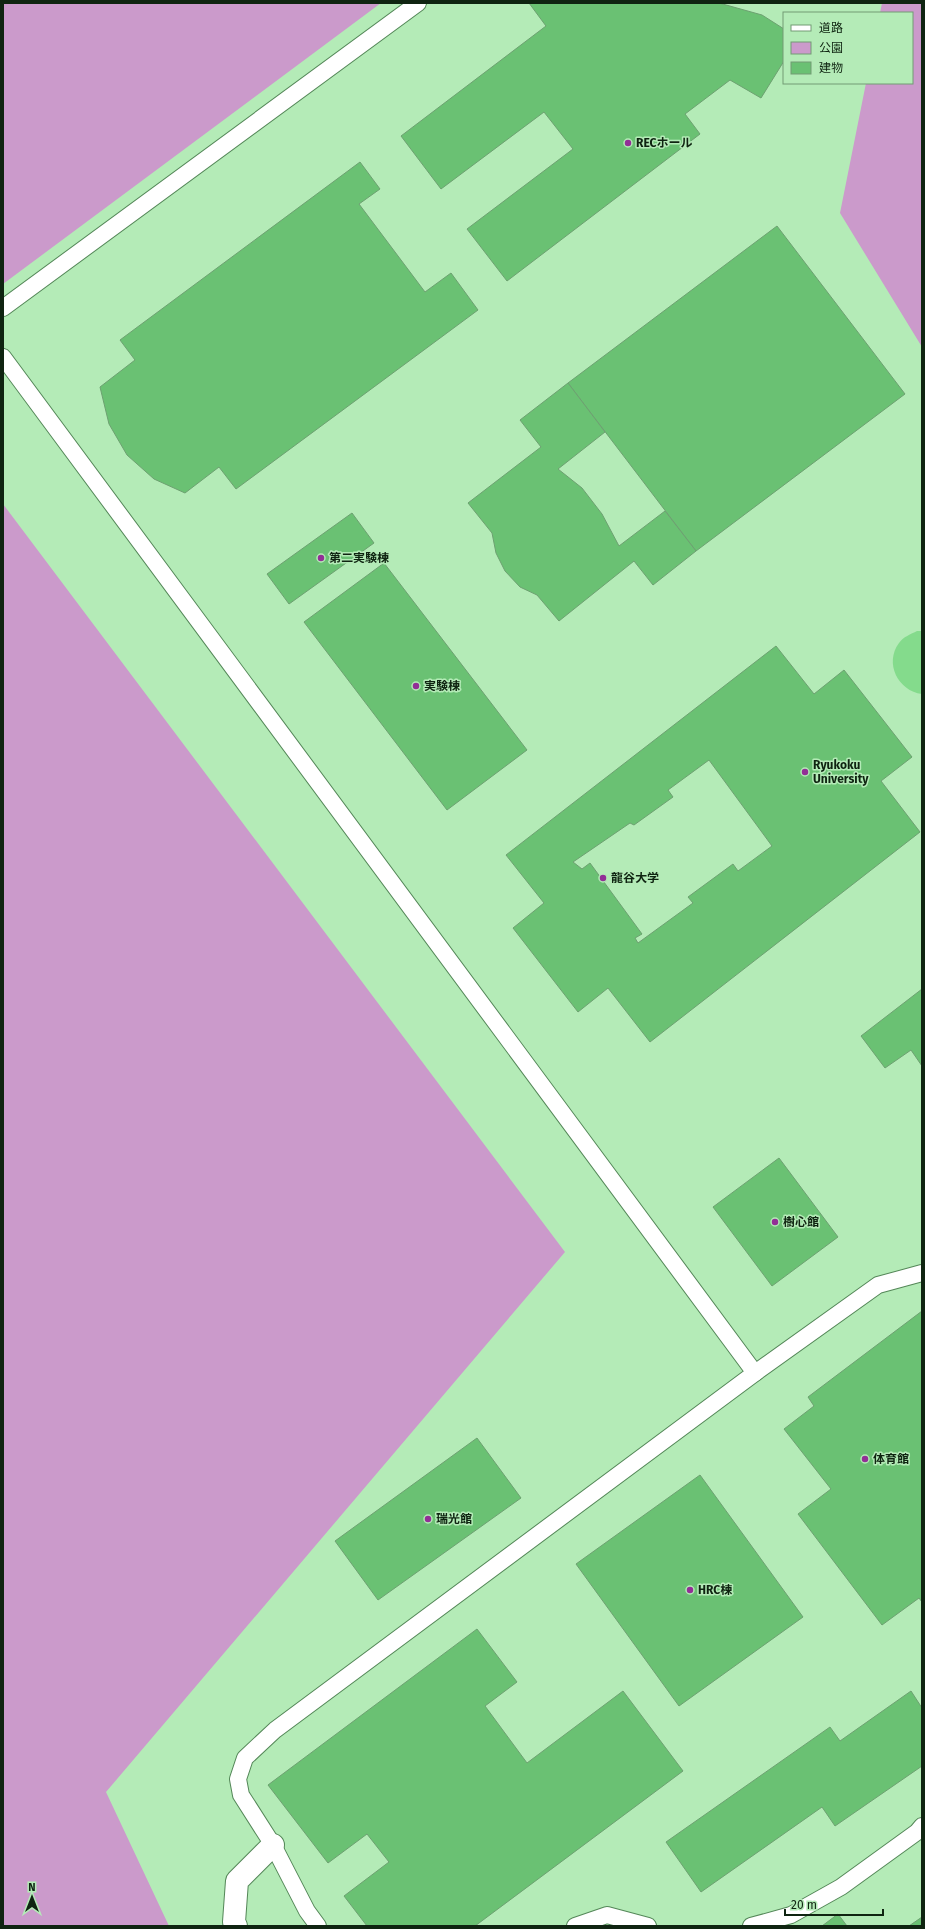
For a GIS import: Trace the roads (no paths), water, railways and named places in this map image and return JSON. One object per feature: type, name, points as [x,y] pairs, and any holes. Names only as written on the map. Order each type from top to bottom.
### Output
[{"type":"street","points":[[236,1926],[234,1922],[237,1882],[273,1845]]},
{"type":"lane","points":[[3,308],[418,3]]},
{"type":"lane","points":[[3,357],[755,1373]]},
{"type":"lane","points":[[318,1926],[307,1911],[273,1845],[240,1795],[238,1779],[245,1758],[275,1730],[755,1373],[878,1285],[922,1273]]},
{"type":"lane","points":[[751,1926],[791,1915],[841,1888],[922,1826]]},
{"type":"lane","points":[[575,1926],[607,1915],[648,1926]]},
{"type":"place","name":"RECホール","points":[[628,143]]},
{"type":"place","name":"第二実験棟","points":[[321,558]]},
{"type":"place","name":"実験棟","points":[[416,686]]},
{"type":"place","name":"Ryukoku University","points":[[805,772]]},
{"type":"place","name":"龍谷大学","points":[[603,878]]},
{"type":"place","name":"樹心館","points":[[775,1222]]},
{"type":"place","name":"体育館","points":[[865,1459]]},
{"type":"place","name":"瑞光館","points":[[428,1519]]},
{"type":"place","name":"HRC棟","points":[[690,1590]]}]
